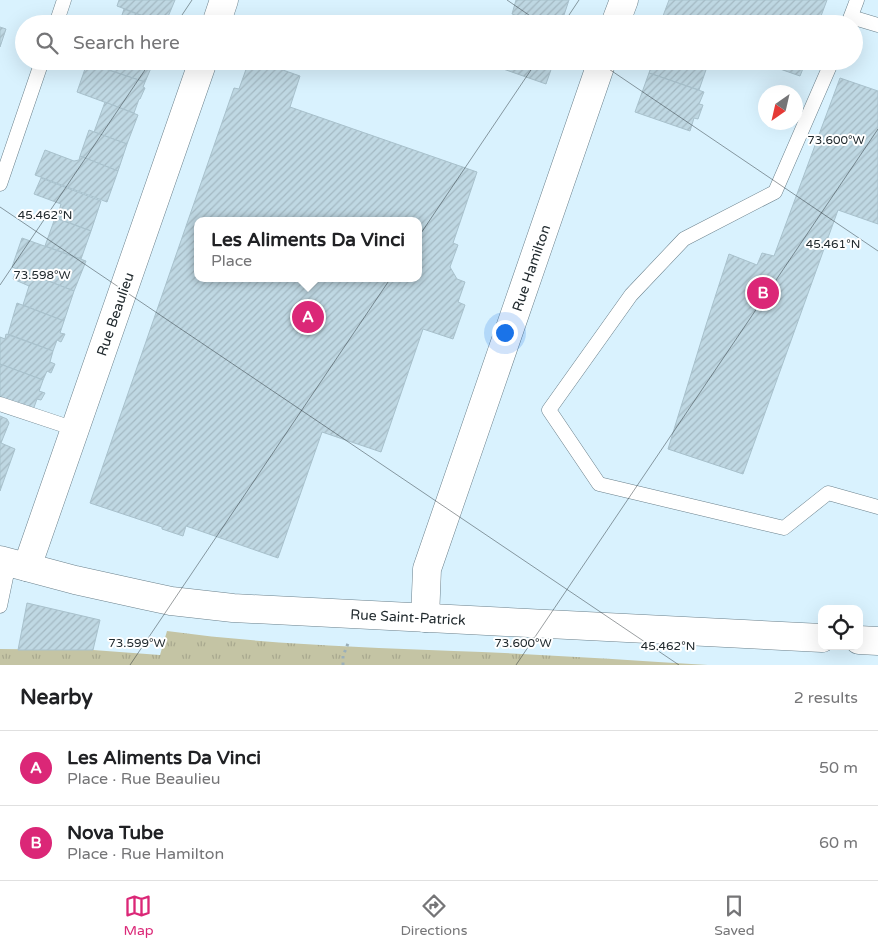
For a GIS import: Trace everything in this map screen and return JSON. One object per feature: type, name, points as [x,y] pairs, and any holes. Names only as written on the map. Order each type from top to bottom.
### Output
[{"type":"street","points":[[219,15],[224,0]]},
{"type":"street","points":[[618,15],[624,0]]},
{"type":"street","name":"Rue Beaulieu","points":[[12,563],[75,429],[200,70]]},
{"type":"street","name":"Rue Hamilton","points":[[425,618],[427,569],[599,70]]},
{"type":"street","name":"Rue Saint-Patrick","points":[[12,563],[91,584],[171,600],[233,608],[818,638]]},
{"type":"street","points":[[863,640],[878,641]]},
{"type":"lane","points":[[59,15],[64,0]]},
{"type":"lane","points":[[852,15],[857,0]]},
{"type":"lane","points":[[863,22],[878,25]]},
{"type":"lane","points":[[0,184],[39,70]]},
{"type":"lane","points":[[828,70],[775,192],[684,239],[631,295],[549,410],[599,484],[784,528],[828,492],[878,507]]},
{"type":"lane","points":[[0,404],[75,429]]},
{"type":"lane","points":[[0,606],[12,563]]},
{"type":"path","points":[[343,665],[343,656],[348,643]]},
{"type":"green space","points":[[167,631],[238,639],[310,644],[708,665],[0,665],[0,649],[93,650],[160,655]]},
{"type":"building","points":[[119,0],[175,0],[169,15],[141,15],[117,6]]},
{"type":"building","points":[[516,0],[569,0],[564,15],[512,14]]},
{"type":"building","points":[[669,0],[827,0],[821,15],[663,15]]},
{"type":"building","points":[[124,9],[140,15],[122,15]]},
{"type":"building","points":[[0,27],[6,29],[0,47]]},
{"type":"building","points":[[85,70],[108,70],[145,82],[143,87],[145,88],[134,113],[77,92]]},
{"type":"building","points":[[108,70],[150,70],[145,82]]},
{"type":"building","points":[[246,70],[283,70],[300,76],[290,107],[477,172],[453,243],[458,245],[450,267],[457,279],[465,282],[458,302],[465,305],[453,339],[423,329],[381,452],[322,432],[278,558],[186,526],[183,536],[90,503],[234,88],[239,89]]},
{"type":"building","points":[[506,70],[551,70],[546,84]]},
{"type":"building","points":[[650,70],[706,70],[699,90],[649,73]]},
{"type":"building","points":[[783,70],[802,70],[800,76]]},
{"type":"building","points":[[649,73],[704,92],[699,104],[703,105],[698,119],[694,118],[690,131],[635,112]]},
{"type":"building","points":[[840,78],[878,91],[878,224],[838,210],[743,474],[668,449],[729,254],[757,265],[762,253],[774,256]]},
{"type":"building","points":[[105,102],[138,115],[127,144],[94,132]]},
{"type":"building","points":[[89,130],[127,144],[118,171],[80,156]]},
{"type":"building","points":[[45,150],[74,161],[79,160],[80,156],[118,171],[107,202],[35,175]]},
{"type":"building","points":[[41,178],[101,201],[91,231],[57,218],[61,204],[34,194]]},
{"type":"building","points":[[55,218],[91,231],[81,259],[45,246]]},
{"type":"building","points":[[22,238],[86,261],[74,291],[12,267]]},
{"type":"building","points":[[17,269],[74,291],[64,321],[23,305],[29,286],[13,279]]},
{"type":"building","points":[[17,303],[64,321],[60,333],[65,334],[61,342],[57,340],[53,351],[8,334]]},
{"type":"building","points":[[6,334],[53,351],[50,362],[55,364],[51,373],[47,371],[43,380],[0,364],[0,337],[5,339]]},
{"type":"building","points":[[0,364],[43,380],[39,391],[45,393],[41,400],[37,399],[33,410],[0,398]]},
{"type":"building","points":[[0,416],[7,419],[9,423],[1,443],[15,449],[0,491]]},
{"type":"building","points":[[27,603],[100,620],[93,650],[18,650]]},
{"type":"place","name":"Nova Tube","points":[[763,293]]},
{"type":"place","name":"Les Aliments Da Vinci","points":[[308,317]]}]
